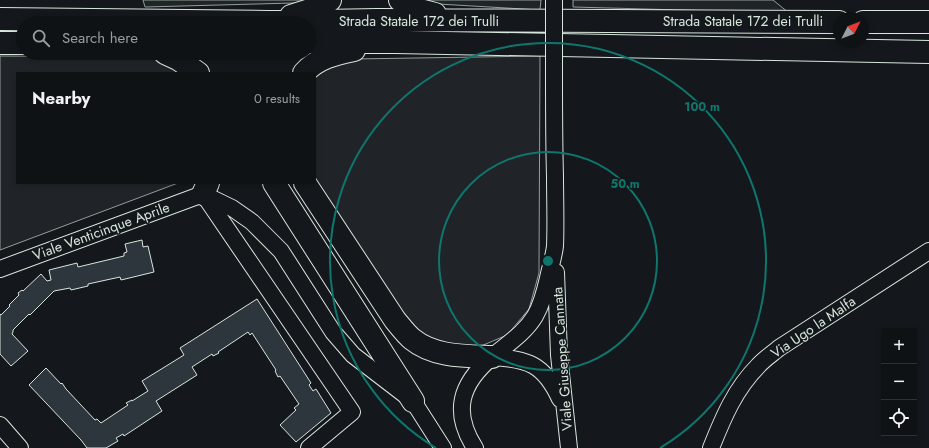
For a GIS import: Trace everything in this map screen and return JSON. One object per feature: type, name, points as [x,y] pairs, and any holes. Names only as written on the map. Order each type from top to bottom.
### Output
[{"type":"highway","points":[[289,16],[313,9],[330,0]]},
{"type":"highway","points":[[400,0],[422,11],[463,20]]},
{"type":"highway","name":"Strada Statale 172 dei Trulli","points":[[0,19],[16,19]]},
{"type":"highway","name":"Strada Statale 172 dei Trulli","points":[[316,21],[463,20],[833,22]]},
{"type":"highway","points":[[869,22],[929,22]]},
{"type":"highway","name":"Strada Statale 172 dei Trulli","points":[[316,42],[395,42],[929,52]]},
{"type":"highway","points":[[305,72],[317,61],[331,55],[395,42]]},
{"type":"highway","points":[[0,43],[16,43]]},
{"type":"highway","points":[[179,60],[197,72]]},
{"type":"highway","points":[[275,184],[413,401]]},
{"type":"highway","points":[[306,184],[395,320],[412,339],[427,348],[446,354],[492,357]]},
{"type":"street","points":[[475,448],[468,438],[463,423],[461,405],[466,390],[482,367],[492,357],[512,343],[536,315],[545,293],[555,247],[554,0]]},
{"type":"street","points":[[206,189],[252,222],[281,251],[333,332],[353,355],[413,401],[443,448]]},
{"type":"street","points":[[206,189],[352,412],[309,448]]},
{"type":"street","name":"Viale Venticinque Aprile","points":[[0,269],[206,189]]},
{"type":"street","name":"Viale Giuseppe Cannata","points":[[555,247],[559,355],[569,448]]},
{"type":"street","name":"Via Ugo la Malfa","points":[[711,448],[730,404],[742,384],[758,365],[779,348],[929,251]]},
{"type":"street","points":[[492,357],[513,358],[526,362],[546,374],[560,398],[565,418]]},
{"type":"street","points":[[0,425],[20,448]]},
{"type":"shaded area","points":[[143,0],[307,0],[294,3],[145,7]]},
{"type":"shaded area","points":[[427,0],[541,0],[540,10],[438,4]]},
{"type":"shaded area","points":[[573,0],[773,0],[789,13],[573,7]]},
{"type":"shaded area","points":[[0,56],[16,56],[16,60],[164,60],[185,72],[16,72],[16,184],[175,184],[0,250]]},
{"type":"shaded area","points":[[540,56],[539,273],[529,309],[507,335],[474,349],[439,346],[410,324],[316,184],[316,73],[353,59]]},
{"type":"building","points":[[142,240],[143,247],[148,246],[154,272],[121,280],[120,277],[88,284],[88,286],[71,290],[70,288],[54,291],[13,330],[12,334],[28,351],[11,366],[0,354],[0,314],[1,315],[10,306],[9,305],[19,295],[18,293],[22,290],[23,291],[41,274],[47,281],[51,280],[49,270],[77,263],[78,267],[124,256],[124,253],[127,252],[125,244]]},
{"type":"building","points":[[257,299],[311,383],[309,385],[313,391],[316,389],[331,413],[296,442],[280,425],[296,410],[294,408],[299,404],[280,376],[278,377],[275,371],[276,370],[252,333],[250,335],[248,332],[218,352],[219,353],[213,356],[212,354],[192,367],[197,375],[156,401],[162,411],[124,436],[123,434],[116,438],[118,441],[106,448],[87,448],[29,385],[46,368],[61,384],[62,383],[95,420],[97,419],[101,423],[128,405],[126,403],[148,391],[142,381],[184,355],[180,348]]}]
